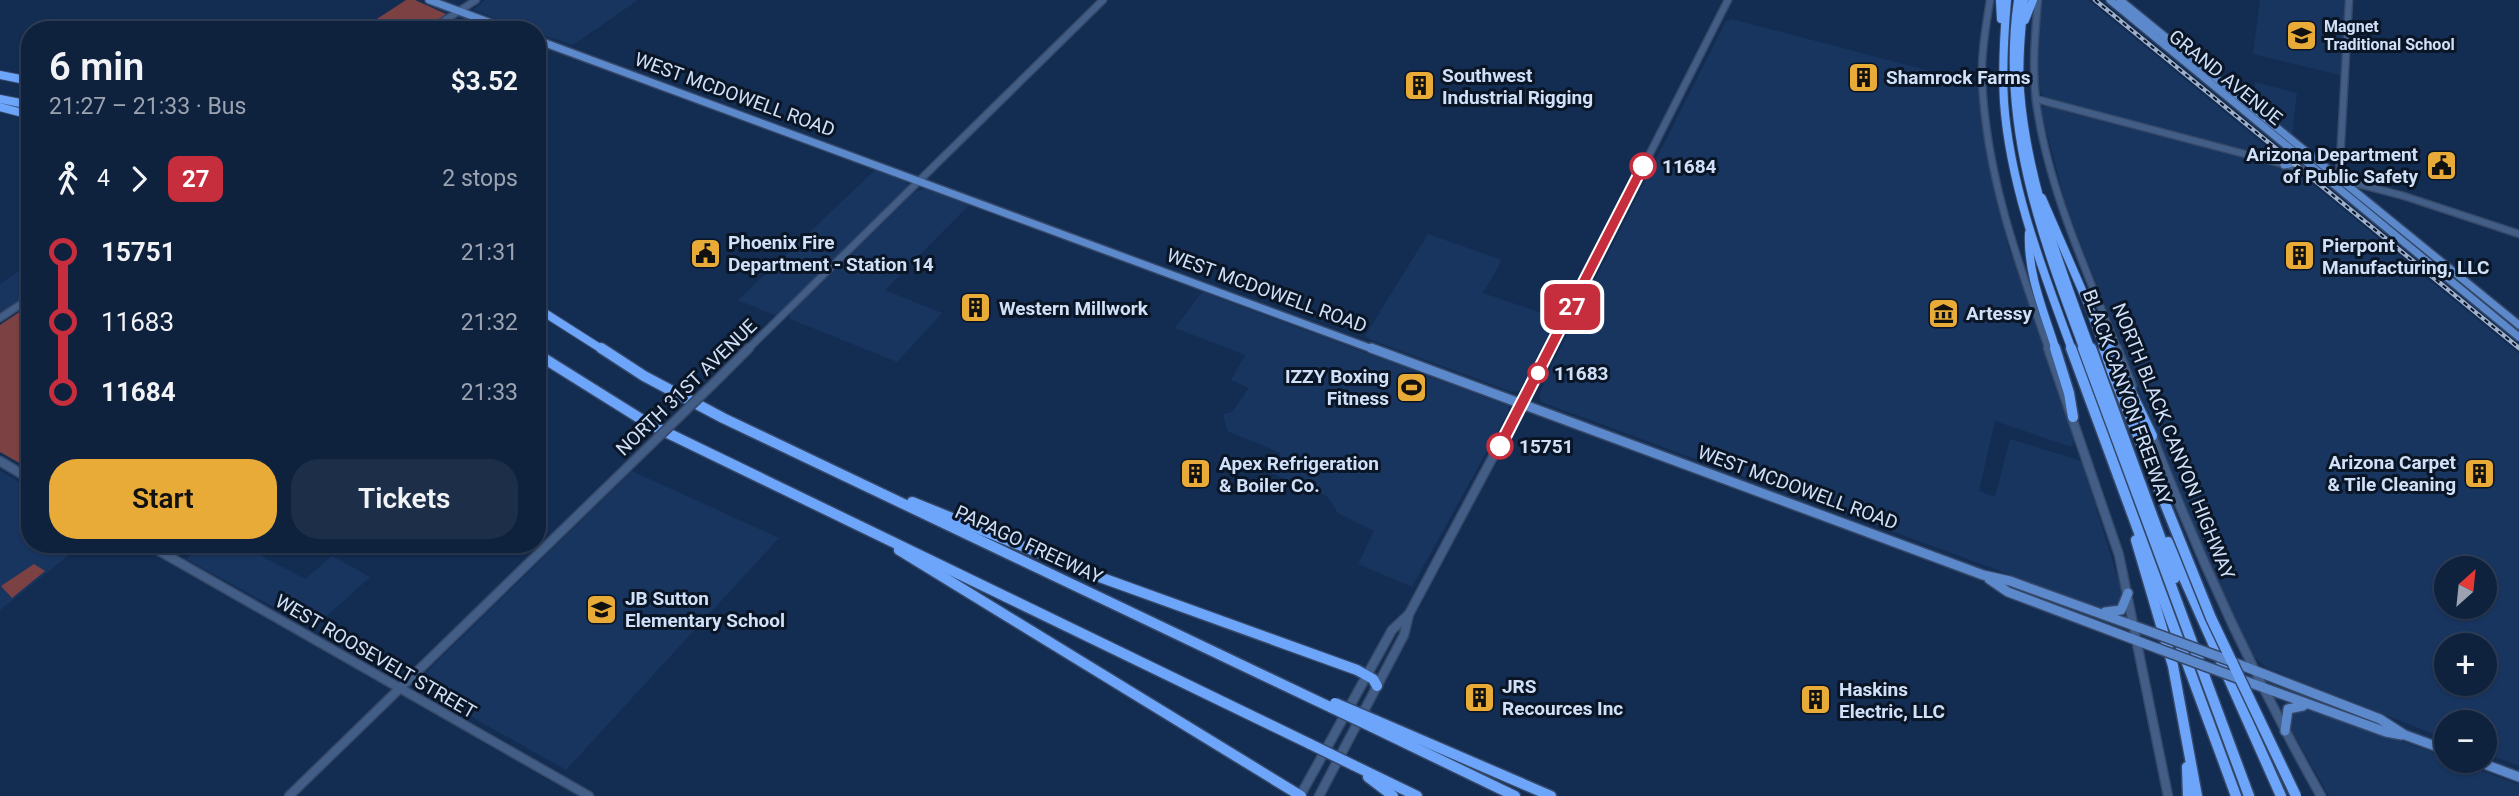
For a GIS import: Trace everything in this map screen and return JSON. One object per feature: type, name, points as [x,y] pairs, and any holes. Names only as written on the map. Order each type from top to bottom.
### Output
[{"type":"highway","points":[[2000,0],[2002,42]]},
{"type":"highway","name":"BLACK CANYON FREEWAY","points":[[2007,0],[2002,42],[2002,89],[2007,138],[2029,228],[2120,484],[2236,796]]},
{"type":"highway","points":[[2018,0],[2012,42],[2016,128],[2044,243],[2249,796]]},
{"type":"highway","name":"BLACK CANYON FREEWAY","points":[[2024,0],[2019,35],[2020,104],[2032,177],[2054,249],[2149,501],[2255,796]]},
{"type":"highway","points":[[2019,35],[2033,0]]},
{"type":"highway","points":[[0,73],[21,74]]},
{"type":"highway","points":[[0,73],[21,79]]},
{"type":"highway","points":[[0,99],[21,103]]},
{"type":"highway","points":[[0,107],[21,113]]},
{"type":"highway","points":[[2032,177],[2088,304],[2152,436]]},
{"type":"highway","points":[[2029,228],[2028,254],[2032,272],[2069,393],[2073,417]]},
{"type":"highway","points":[[2088,304],[2113,374],[2211,618],[2296,796]]},
{"type":"highway","points":[[546,310],[564,327]]},
{"type":"highway","name":"PAPAGO FREEWAY","points":[[546,314],[643,376],[723,418],[1374,724],[1515,796]]},
{"type":"highway","points":[[546,360],[649,424],[1417,796]]},
{"type":"highway","points":[[860,482],[1145,595],[1367,675],[1377,686]]},
{"type":"highway","points":[[2120,484],[2173,666],[2197,796]]},
{"type":"highway","points":[[2149,501],[2281,796]]},
{"type":"highway","points":[[868,531],[1300,796]]},
{"type":"highway","points":[[1374,724],[1552,796]]},
{"type":"highway","points":[[2186,740],[2188,796]]},
{"type":"highway","points":[[1353,765],[1393,796]]},
{"type":"main road","points":[[429,0],[486,21]]},
{"type":"main road","points":[[444,21],[476,0]]},
{"type":"main road","name":"NORTH 31ST AVENUE","points":[[546,546],[1103,0]]},
{"type":"main road","points":[[1319,796],[1404,635],[1409,614],[1523,403],[1728,0]]},
{"type":"main road","points":[[1990,0],[1984,36],[1982,80],[1993,168],[2013,247],[2119,555],[2168,796]]},
{"type":"main road","name":"NORTH BLACK CANYON HIGHWAY","points":[[2038,0],[2035,31],[2036,99],[2041,135],[2062,206],[2215,589],[2285,732],[2321,796]]},
{"type":"main road","name":"GRAND AVENUE","points":[[2110,0],[2519,337]]},
{"type":"main road","points":[[2339,179],[2349,0]]},
{"type":"main road","name":"GRAND AVENUE","points":[[2122,2],[2519,325]]},
{"type":"main road","name":"WEST MCDOWELL ROAD","points":[[546,43],[1983,575],[2010,581],[2233,662],[2380,719],[2405,735]]},
{"type":"main road","points":[[2036,99],[2434,205],[2519,234]]},
{"type":"main road","points":[[2284,165],[2293,163],[2295,153]]},
{"type":"main road","points":[[2443,275],[2454,272]]},
{"type":"main road","points":[[0,318],[21,304]]},
{"type":"main road","points":[[0,461],[21,474]]},
{"type":"main road","name":"WEST ROOSEVELT STREET","points":[[163,553],[589,796]]},
{"type":"main road","name":"NORTH 31ST AVENUE","points":[[289,796],[539,553]]},
{"type":"main road","name":"WEST MCDOWELL ROAD","points":[[1983,575],[2008,592],[2316,708],[2434,746]]},
{"type":"main road","points":[[2095,612],[2121,610],[2128,593]]},
{"type":"main road","points":[[1300,796],[1392,630],[1409,614]]},
{"type":"main road","points":[[2285,732],[2285,716],[2290,708],[2316,708]]},
{"type":"main road","points":[[2497,769],[2519,777]]},
{"type":"shaded area","points":[[406,0],[415,0],[446,14],[436,21],[374,21]]},
{"type":"shaded area","points":[[485,0],[638,0],[573,45],[546,36],[546,21],[503,21],[473,10]]},
{"type":"shaded area","points":[[2042,0],[2088,0],[2519,354],[2519,766],[2497,758],[2497,710],[2434,710],[2434,734],[2267,668],[2253,656],[2204,555],[2067,209],[2041,110],[2044,98],[2039,89],[2037,45]]},
{"type":"shaded area","name":"Magnet Traditional School","points":[[2260,0],[2349,0],[2344,76],[2253,54]]},
{"type":"shaded area","points":[[1732,19],[1979,84],[1985,138],[2009,250],[2075,440],[2072,446],[2068,446],[1995,421],[1979,491],[1995,497],[2010,439],[2082,461],[2121,589],[2122,597],[2116,605],[2105,608],[2087,603],[1541,402],[1539,396],[1553,363],[1726,21]]},
{"type":"shaded area","points":[[2255,82],[2297,93],[2292,136],[2254,104]]},
{"type":"shaded area","points":[[875,170],[906,182],[908,186],[777,316],[738,300]]},
{"type":"shaded area","points":[[926,189],[969,205],[885,290],[942,313],[897,362],[790,319],[790,314],[916,191]]},
{"type":"shaded area","points":[[1428,234],[1502,260],[1483,293],[1557,318],[1519,391],[1512,392],[1365,336]]},
{"type":"shaded area","points":[[21,270],[21,299],[0,312],[0,284]]},
{"type":"shaded area","points":[[1202,292],[1508,406],[1509,411],[1412,587],[1358,564],[1374,531],[1338,513],[1327,496],[1269,472],[1281,453],[1227,431],[1223,414],[1232,412],[1249,388],[1231,380],[1245,355],[1175,328]]},
{"type":"shaded area","points":[[21,311],[21,464],[0,452],[0,325]]},
{"type":"shaded area","points":[[0,471],[21,483],[21,553],[72,553],[0,610]]},
{"type":"shaded area","name":"JB Sutton Elementary School","points":[[632,471],[779,538],[566,770],[419,687],[418,680]]},
{"type":"shaded area","points":[[193,553],[259,553],[305,579],[332,556],[370,577],[317,625],[310,627],[186,559]]},
{"type":"shaded area","points":[[34,564],[45,571],[12,598],[1,586]]},
{"type":"shaded area","points":[[2298,710],[2312,710],[2434,753],[2434,773],[2488,773],[2519,785],[2519,796],[2329,796],[2290,728],[2290,717]]},
{"type":"railway","points":[[2095,0],[2519,348]]},
{"type":"bus line","name":"27","points":[[1500,446],[1643,166]]},
{"type":"place","name":"Magnet Traditional School","points":[[2301,35]]},
{"type":"place","name":"Shamrock Farms","points":[[1863,77]]},
{"type":"place","name":"Southwest Industrial Rigging","points":[[1419,86]]},
{"type":"place","name":"Arizona Department of Public Safety","points":[[2441,165]]},
{"type":"place","name":"11684","points":[[1643,166]]},
{"type":"place","name":"Phoenix Fire Department - Station 14","points":[[705,253]]},
{"type":"place","name":"Pierpont Manufacturing, LLC","points":[[2299,256]]},
{"type":"place","name":"Western Millwork","points":[[976,308]]},
{"type":"place","name":"Artessy","points":[[1943,313]]},
{"type":"place","name":"11683","points":[[1538,373]]},
{"type":"place","name":"IZZY Boxing Fitness","points":[[1412,387]]},
{"type":"place","name":"15751","points":[[1500,446]]},
{"type":"place","name":"Arizona Carpet & Tile Cleaning","points":[[2479,473]]},
{"type":"place","name":"Apex Refrigeration & Boiler Co.","points":[[1196,474]]},
{"type":"place","name":"JB Sutton Elementary School","points":[[602,609]]},
{"type":"place","name":"JRS Recources Inc","points":[[1479,697]]},
{"type":"place","name":"Haskins Electric, LLC","points":[[1816,700]]}]
